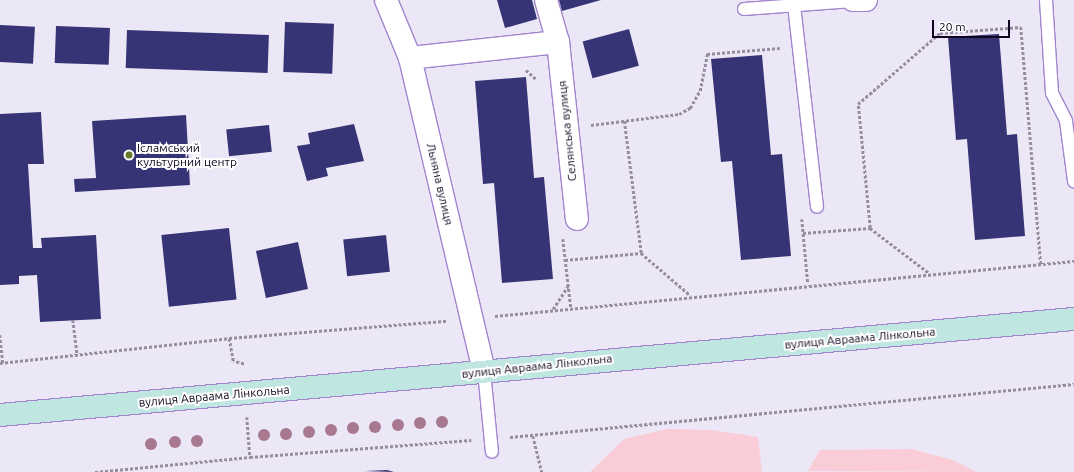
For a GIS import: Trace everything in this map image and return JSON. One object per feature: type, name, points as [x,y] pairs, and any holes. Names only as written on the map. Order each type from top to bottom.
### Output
[{"type":"street","name":"Льняна вулиця","points":[[386,0],[410,58],[484,371]]},
{"type":"street","name":"Селянська вулиця","points":[[546,0],[558,42],[577,219]]},
{"type":"street","points":[[410,58],[558,42]]},
{"type":"street","name":"вулиця Авраама Лінкольна","points":[[0,415],[1074,319]]},
{"type":"lane","points":[[744,9],[858,0]]},
{"type":"lane","points":[[1046,0],[1052,93],[1066,121],[1074,181]]},
{"type":"lane","points":[[794,5],[817,207]]},
{"type":"lane","points":[[484,371],[492,452]]},
{"type":"path","points":[[870,228],[858,104],[940,33],[1021,27],[1041,264]]},
{"type":"path","points":[[567,127],[679,114],[690,108],[700,91],[707,54],[783,48],[784,56]]},
{"type":"path","points":[[624,121],[641,253],[690,295]]},
{"type":"path","points":[[801,211],[808,284]]},
{"type":"path","points":[[803,233],[870,228],[930,273]]},
{"type":"path","points":[[565,260],[641,253]]},
{"type":"path","points":[[486,317],[690,295],[1074,261]]},
{"type":"path","points":[[552,310],[568,285]]},
{"type":"path","points":[[73,320],[77,354]]},
{"type":"path","points":[[0,335],[2,363],[229,338],[456,320]]},
{"type":"path","points":[[229,338],[232,361],[244,364]]},
{"type":"path","points":[[95,472],[250,457],[490,439],[1074,384]]},
{"type":"path","points":[[247,417],[250,457]]},
{"type":"path","points":[[533,435],[542,472]]},
{"type":"shaded area","points":[[667,429],[712,430],[758,437],[762,472],[590,472],[624,439]]},
{"type":"shaded area","points":[[911,449],[953,460],[976,472],[808,471],[820,450]]},
{"type":"building","points":[[497,0],[532,0],[537,19],[505,28]]},
{"type":"building","points":[[559,0],[601,0],[562,11]]},
{"type":"building","points":[[285,22],[334,24],[332,74],[283,72]]},
{"type":"building","points":[[0,25],[35,27],[33,64],[0,62]]},
{"type":"building","points":[[56,26],[110,28],[109,65],[55,63]]},
{"type":"building","points":[[629,29],[639,66],[592,78],[583,41]]},
{"type":"building","points":[[127,30],[269,35],[268,73],[126,68]]},
{"type":"building","points":[[999,34],[1007,135],[1017,134],[1025,236],[975,240],[967,139],[956,140],[948,37]]},
{"type":"building","points":[[762,55],[771,155],[782,154],[791,256],[741,260],[732,161],[721,162],[711,59]]},
{"type":"building","points":[[526,77],[534,178],[544,177],[553,279],[502,283],[494,183],[483,184],[475,81]]},
{"type":"building","points":[[41,112],[44,164],[28,164],[33,248],[42,248],[41,238],[96,235],[101,319],[40,322],[37,275],[19,276],[19,284],[0,285],[0,114]]},
{"type":"building","points":[[186,115],[190,185],[75,192],[74,179],[96,178],[92,121]]},
{"type":"building","points":[[354,124],[364,161],[326,168],[328,176],[307,181],[297,146],[310,144],[308,133]]},
{"type":"building","points":[[269,125],[272,152],[229,156],[226,129]]},
{"type":"building","points":[[229,228],[237,300],[169,307],[161,235]]},
{"type":"building","points":[[386,235],[390,272],[347,276],[343,239]]},
{"type":"building","points":[[298,242],[308,289],[266,298],[256,251]]},
{"type":"building","points":[[387,470],[394,472],[363,471],[366,471]]},
{"type":"place","name":"Ісламський культурний центр","points":[[129,155]]}]
